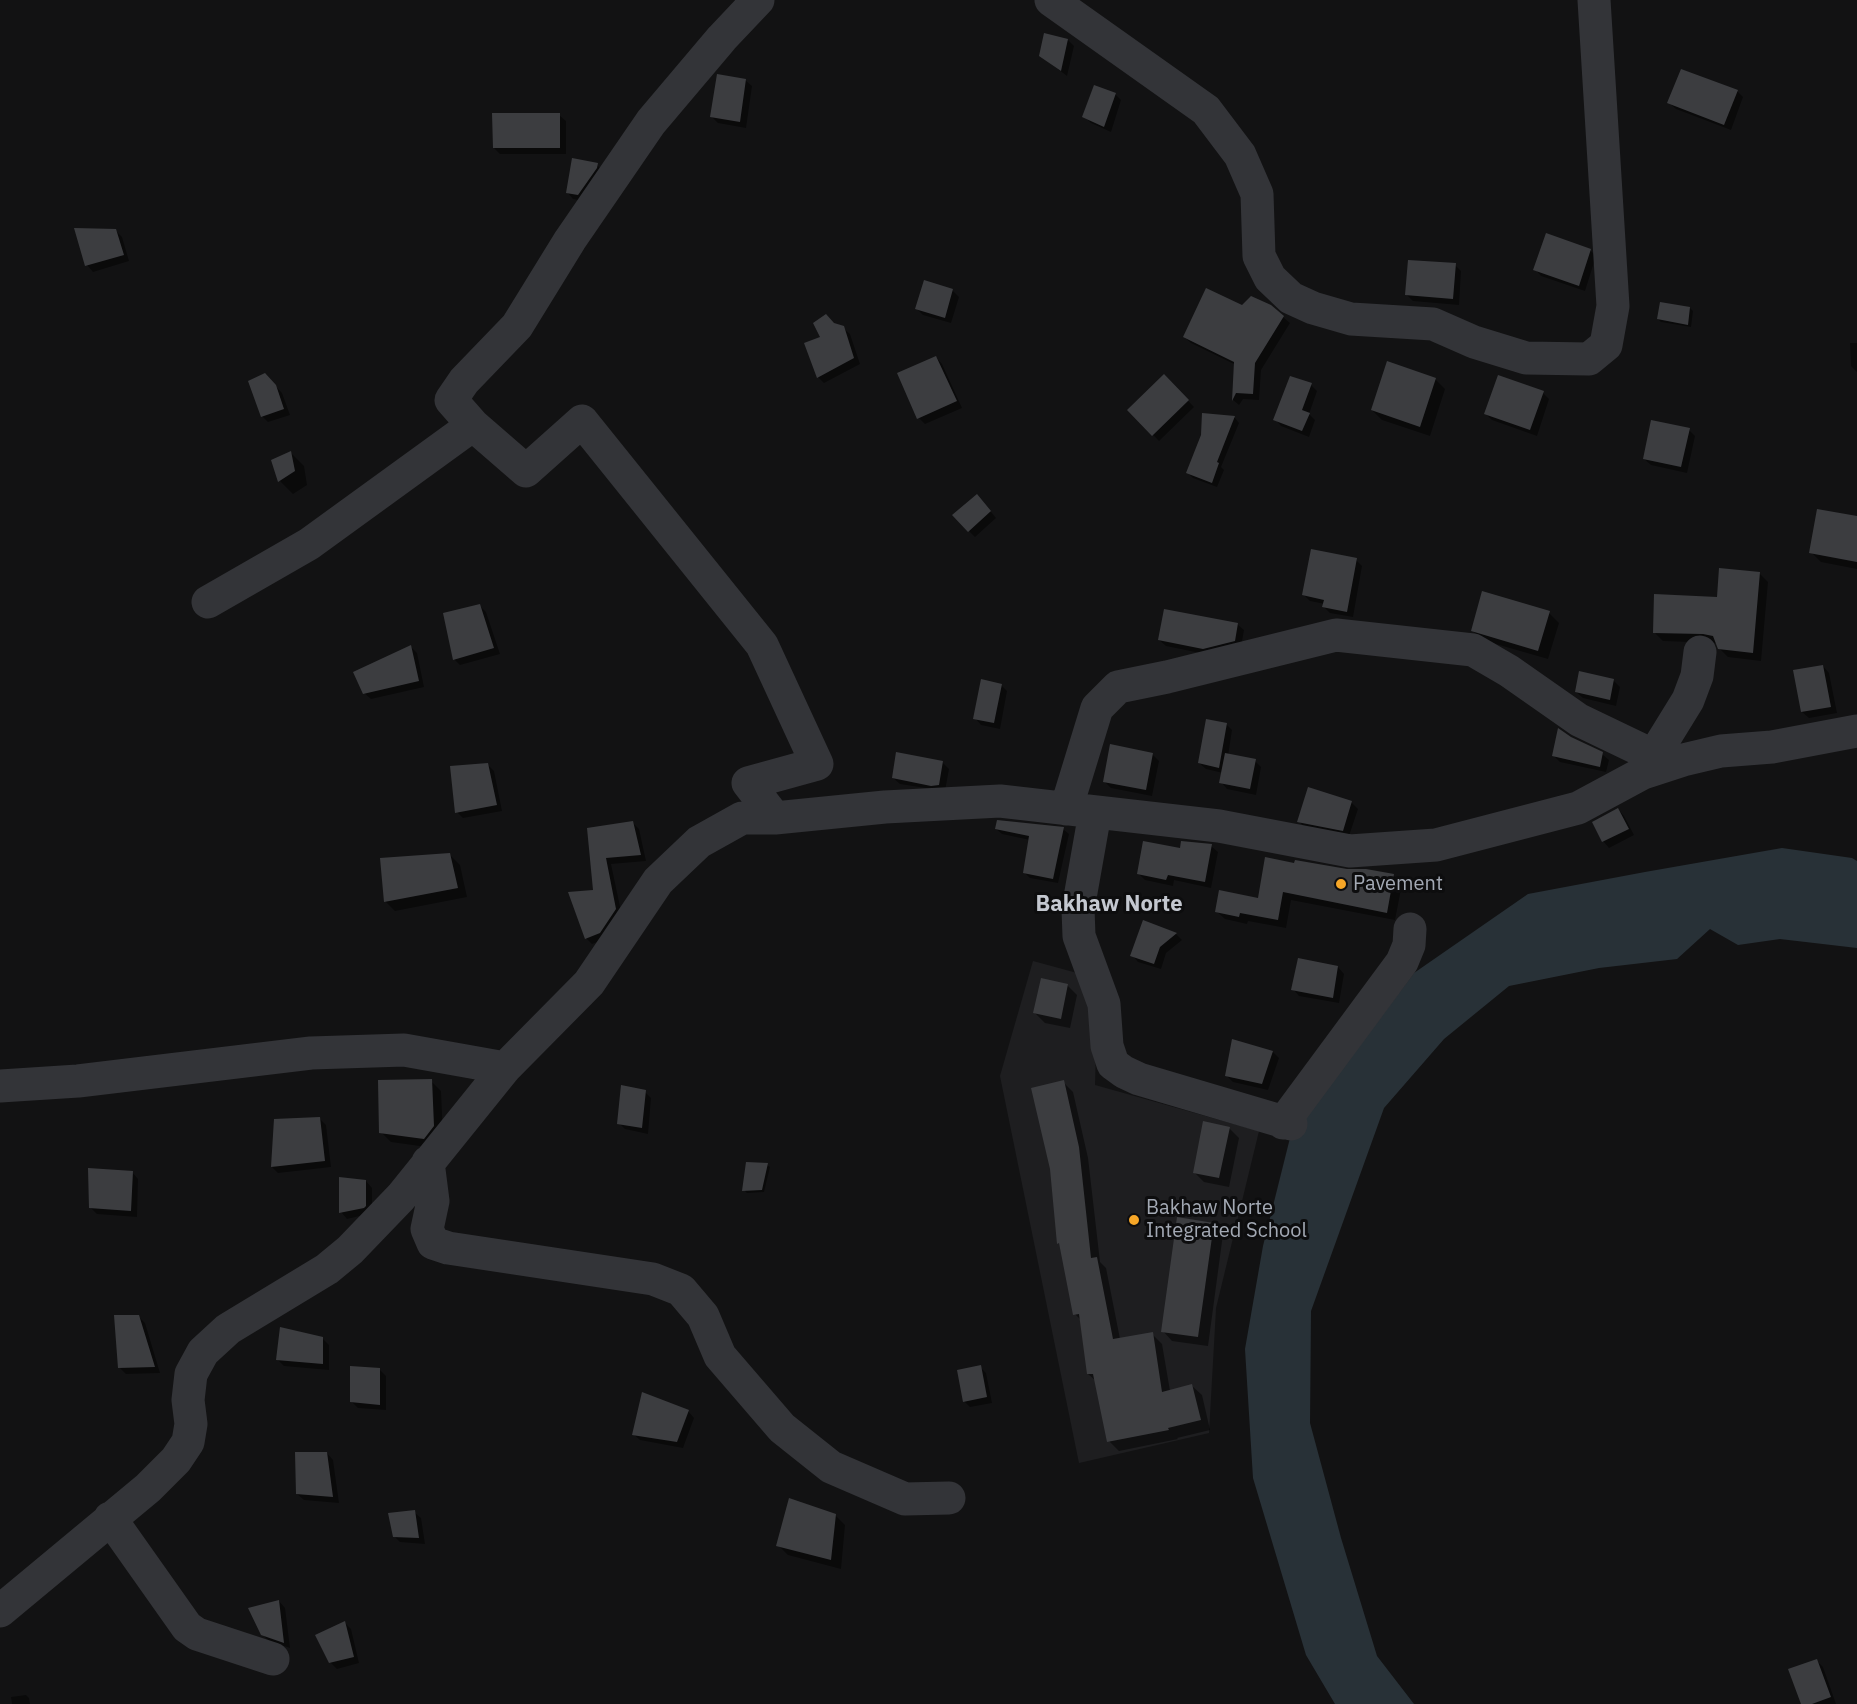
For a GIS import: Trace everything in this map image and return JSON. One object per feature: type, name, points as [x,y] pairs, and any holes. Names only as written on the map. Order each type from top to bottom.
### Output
[{"type":"street","points":[[758,0],[722,38],[651,122],[570,240],[517,326],[464,381],[451,400],[472,425],[525,471],[582,422],[762,645],[817,764],[748,783],[776,818]]},
{"type":"street","points":[[1051,0],[1206,110],[1240,155],[1257,194],[1259,256],[1270,278],[1291,298],[1312,308],[1351,319],[1433,324],[1474,342],[1526,358],[1589,359],[1606,345],[1613,306],[1594,0]]},
{"type":"street","points":[[208,602],[309,544],[472,425]]},
{"type":"street","points":[[1410,929],[1409,945],[1402,962],[1287,1124],[1139,1079],[1124,1072],[1113,1064],[1107,1046],[1104,1004],[1079,936],[1080,811],[1097,708],[1118,687],[1189,672],[1336,635],[1473,650],[1509,671],[1648,764]]},
{"type":"street","points":[[1648,764],[1688,700],[1697,676],[1700,652]]},
{"type":"street","points":[[0,1611],[148,1488],[176,1460],[188,1442],[191,1424],[188,1400],[191,1374],[203,1352],[228,1329],[327,1269],[351,1250],[402,1197],[505,1068],[589,983],[658,881],[699,842],[742,818],[776,818],[885,807],[1000,801],[1219,826],[1350,851],[1436,845],[1578,808],[1648,764],[1721,752],[1772,747],[1857,731]]},
{"type":"street","points":[[0,1086],[78,1081],[323,1052],[404,1050],[505,1068]]},
{"type":"street","points":[[428,1162],[433,1201],[427,1228],[433,1243],[448,1248],[653,1279],[681,1290],[703,1316],[720,1356],[782,1428],[831,1467],[904,1499],[949,1498]]},
{"type":"street","points":[[110,1518],[187,1627],[197,1634],[273,1659]]},
{"type":"shaded area","points":[[1782,848],[1852,858],[1857,861],[1857,948],[1780,939],[1738,945],[1710,929],[1677,959],[1599,968],[1509,986],[1444,1039],[1384,1108],[1311,1311],[1310,1423],[1341,1538],[1377,1656],[1414,1704],[1335,1704],[1306,1655],[1253,1478],[1245,1349],[1263,1246],[1290,1138],[1414,973],[1528,894]]},
{"type":"shaded area","name":"Bakhaw Norte Integrated School","points":[[1033,961],[1077,973],[1097,1006],[1095,1085],[1259,1131],[1216,1308],[1209,1433],[1079,1463],[1000,1076]]},
{"type":"building","points":[[1044,33],[1068,39],[1061,71],[1039,56]]},
{"type":"building","points":[[1681,69],[1738,90],[1724,125],[1667,103]]},
{"type":"building","points":[[717,74],[746,79],[740,122],[710,117]]},
{"type":"building","points":[[1094,85],[1116,93],[1104,127],[1082,117]]},
{"type":"building","points":[[492,113],[560,113],[560,148],[493,148]]},
{"type":"building","points":[[572,158],[598,163],[597,168],[578,195],[566,193]]},
{"type":"building","points":[[74,228],[116,229],[124,255],[85,266]]},
{"type":"building","points":[[1546,233],[1591,249],[1579,286],[1533,270]]},
{"type":"building","points":[[1408,260],[1456,263],[1453,299],[1405,295]]},
{"type":"building","points":[[924,280],[953,289],[945,318],[915,309]]},
{"type":"building","points":[[1206,288],[1242,305],[1251,296],[1271,305],[1284,316],[1255,363],[1253,394],[1236,393],[1232,401],[1234,362],[1183,337]]},
{"type":"building","points":[[1660,302],[1690,307],[1688,325],[1657,319]]},
{"type":"building","points":[[826,314],[834,323],[844,326],[854,358],[817,378],[804,343],[820,337],[813,323]]},
{"type":"building","points":[[936,356],[957,401],[917,419],[897,373]]},
{"type":"building","points":[[1387,361],[1436,378],[1420,427],[1371,410]]},
{"type":"building","points":[[265,373],[276,385],[284,409],[261,417],[248,381]]},
{"type":"building","points":[[1164,374],[1189,400],[1152,436],[1127,410]]},
{"type":"building","points":[[1498,375],[1544,391],[1530,430],[1484,414]]},
{"type":"building","points":[[1290,376],[1312,383],[1302,410],[1310,413],[1302,431],[1273,420]]},
{"type":"building","points":[[1202,413],[1235,416],[1217,462],[1219,463],[1212,483],[1186,473],[1201,435]]},
{"type":"building","points":[[1651,420],[1690,428],[1681,467],[1643,459]]},
{"type":"building","points":[[291,451],[295,471],[278,482],[271,460]]},
{"type":"building","points":[[977,494],[991,511],[968,532],[952,515]]},
{"type":"building","points":[[1817,509],[1857,516],[1857,562],[1809,553]]},
{"type":"building","points":[[1311,549],[1357,558],[1347,612],[1322,607],[1324,600],[1302,595]]},
{"type":"building","points":[[1719,568],[1760,572],[1753,653],[1718,649],[1713,636],[1703,634],[1653,633],[1654,594],[1717,597]]},
{"type":"building","points":[[1482,591],[1550,611],[1538,651],[1471,631]]},
{"type":"building","points":[[480,604],[494,648],[453,660],[443,613]]},
{"type":"building","points":[[1164,609],[1238,623],[1235,641],[1203,649],[1158,640]]},
{"type":"building","points":[[411,645],[419,681],[363,694],[353,672]]},
{"type":"building","points":[[1823,665],[1831,707],[1801,712],[1793,670]]},
{"type":"building","points":[[1579,671],[1614,679],[1610,700],[1575,692]]},
{"type":"building","points":[[981,679],[1002,684],[994,723],[973,719]]},
{"type":"building","points":[[1206,719],[1227,723],[1219,768],[1198,763]]},
{"type":"building","points":[[1558,728],[1571,737],[1603,752],[1600,767],[1552,756]]},
{"type":"building","points":[[1110,744],[1153,753],[1146,790],[1103,782]]},
{"type":"building","points":[[896,752],[943,761],[939,785],[931,786],[892,778]]},
{"type":"building","points":[[1225,753],[1256,759],[1250,789],[1219,783]]},
{"type":"building","points":[[488,763],[497,805],[455,813],[450,766]]},
{"type":"building","points":[[1308,787],[1352,801],[1343,831],[1297,822]]},
{"type":"building","points":[[1618,808],[1629,829],[1602,842],[1592,822]]},
{"type":"building","points":[[997,820],[1064,827],[1053,879],[1023,873],[1029,836],[995,829]]},
{"type":"building","points":[[633,821],[641,855],[606,858],[616,909],[600,933],[585,939],[568,892],[593,890],[587,828]]},
{"type":"building","points":[[1143,841],[1180,848],[1181,841],[1212,844],[1205,882],[1168,875],[1166,880],[1137,874]]},
{"type":"building","points":[[450,853],[458,888],[384,902],[380,858]]},
{"type":"building","name":"Pavement","points":[[1265,857],[1294,863],[1295,860],[1394,874],[1387,913],[1283,892],[1278,920],[1240,913],[1239,917],[1215,912],[1219,890],[1258,898]]},
{"type":"building","points":[[1143,920],[1177,933],[1160,947],[1154,964],[1130,956]]},
{"type":"building","points":[[1298,958],[1338,966],[1333,998],[1291,990]]},
{"type":"building","points":[[1041,978],[1068,984],[1061,1019],[1033,1013]]},
{"type":"building","points":[[1232,1039],[1273,1051],[1262,1084],[1225,1076]]},
{"type":"building","points":[[432,1079],[434,1126],[424,1139],[379,1133],[378,1080]]},
{"type":"building","points":[[1064,1080],[1079,1147],[1091,1258],[1097,1257],[1113,1339],[1153,1332],[1162,1392],[1192,1384],[1201,1420],[1168,1428],[1169,1430],[1107,1442],[1093,1374],[1087,1374],[1079,1314],[1073,1315],[1059,1243],[1057,1244],[1050,1169],[1031,1088]]},
{"type":"building","points":[[621,1085],[646,1090],[642,1128],[617,1124]]},
{"type":"building","points":[[320,1117],[325,1161],[271,1167],[274,1119]]},
{"type":"building","points":[[1203,1121],[1230,1127],[1219,1178],[1193,1173]]},
{"type":"building","points":[[746,1162],[768,1163],[762,1190],[742,1191]]},
{"type":"building","points":[[88,1168],[133,1171],[131,1211],[89,1208]]},
{"type":"building","points":[[339,1177],[366,1180],[366,1206],[364,1208],[339,1213]]},
{"type":"building","points":[[1177,1217],[1214,1223],[1198,1337],[1161,1332]]},
{"type":"building","points":[[114,1315],[139,1315],[155,1367],[118,1368]]},
{"type":"building","points":[[280,1327],[323,1337],[323,1364],[276,1360]]},
{"type":"building","points":[[981,1365],[987,1397],[963,1402],[957,1370]]},
{"type":"building","points":[[350,1366],[380,1368],[380,1405],[350,1402]]},
{"type":"building","points":[[642,1392],[689,1410],[677,1442],[632,1435]]},
{"type":"building","points":[[295,1452],[327,1452],[333,1497],[296,1494]]},
{"type":"building","points":[[789,1498],[836,1514],[831,1560],[776,1546]]},
{"type":"building","points":[[415,1510],[419,1538],[393,1537],[388,1513]]},
{"type":"building","points":[[279,1600],[284,1643],[261,1635],[248,1608]]},
{"type":"building","points":[[345,1621],[354,1657],[329,1663],[315,1635]]},
{"type":"building","points":[[1817,1659],[1831,1697],[1812,1704],[1801,1704],[1788,1669]]},
{"type":"place","name":"Pavement","points":[[1341,884]]},
{"type":"place","name":"Bakhaw Norte Integrated School","points":[[1134,1220]]},
{"type":"district","name":"Bakhaw Norte","points":[[1109,905]]}]
